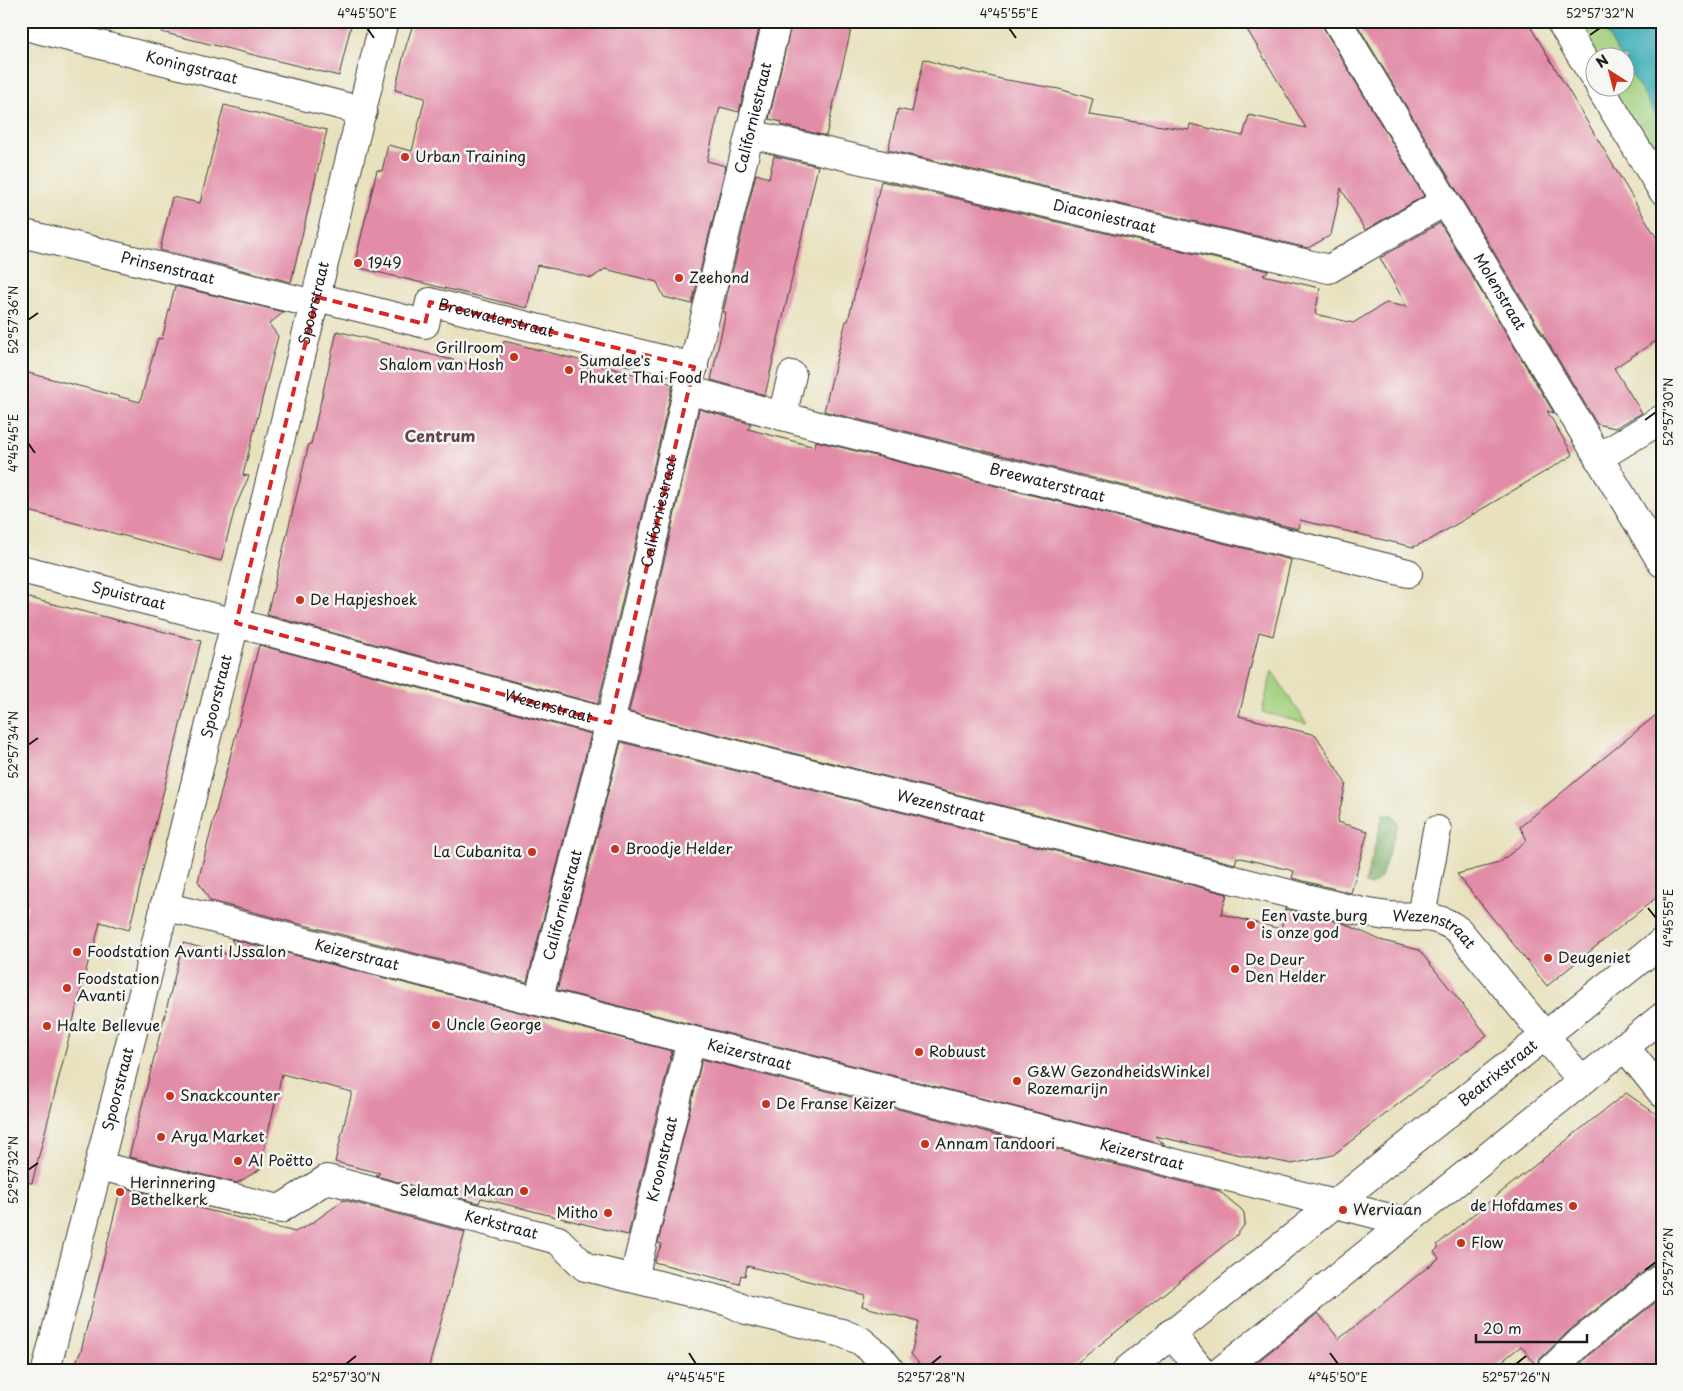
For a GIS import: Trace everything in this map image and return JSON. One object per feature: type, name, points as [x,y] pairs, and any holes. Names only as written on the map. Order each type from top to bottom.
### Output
[{"type":"street","name":"Spoorstraat","points":[[46,1370],[54,1332],[99,1166],[236,623],[384,21]]},
{"type":"street","name":"Californiestraat","points":[[538,1001],[610,723],[777,21]]},
{"type":"street","name":"Molenstraat","points":[[1337,21],[1662,563]]},
{"type":"street","points":[[1560,21],[1586,64]]},
{"type":"street","name":"Koningstraat","points":[[21,25],[363,111]]},
{"type":"street","points":[[1606,98],[1662,190]]},
{"type":"street","name":"Diaconiestraat","points":[[750,134],[1329,268],[1444,202]]},
{"type":"street","name":"Prinsenstraat","points":[[21,233],[316,301]]},
{"type":"street","name":"Breewaterstraat","points":[[316,301],[425,324],[430,302],[650,357],[691,379],[782,416],[1408,574]]},
{"type":"street","points":[[782,416],[792,375]]},
{"type":"street","points":[[1598,458],[1662,419]]},
{"type":"street","name":"Spuistraat","points":[[21,569],[236,623]]},
{"type":"street","name":"Wezenstraat","points":[[236,623],[610,723],[1354,910],[1387,916],[1422,916],[1449,922],[1459,931],[1582,1080]]},
{"type":"street","points":[[1422,916],[1437,830]]},
{"type":"street","name":"Keizerstraat","points":[[164,906],[1334,1204]]},
{"type":"street","name":"Beatrixstraat","points":[[1127,1370],[1662,942]]},
{"type":"street","points":[[1222,1370],[1662,1017]]},
{"type":"street","name":"Kroonstraat","points":[[634,1278],[691,1040]]},
{"type":"street","points":[[1624,1046],[1662,1092]]},
{"type":"street","name":"Kerkstraat","points":[[99,1166],[280,1209],[327,1179],[558,1240],[585,1267],[729,1302],[746,1310],[842,1333],[861,1341],[880,1357],[890,1370]]},
{"type":"street","points":[[1334,1204],[1406,1222]]},
{"type":"street","points":[[1551,1370],[1580,1342],[1662,1277]]},
{"type":"street","points":[[1171,1334],[1201,1370]]},
{"type":"highlighted area","points":[[317,297],[425,324],[430,302],[694,367],[610,723],[236,623]]},
{"type":"green space","points":[[1567,21],[1600,21],[1616,48],[1588,48]]},
{"type":"green space","points":[[1636,82],[1662,125],[1662,178],[1613,98],[1636,98]]},
{"type":"green space","points":[[1272,671],[1307,724],[1262,712]]},
{"type":"green space","points":[[1383,815],[1392,815],[1398,824],[1381,877],[1371,886],[1365,884]]},
{"type":"water","points":[[1600,21],[1662,21],[1662,125],[1636,82],[1636,48],[1616,48]]},
{"type":"building","points":[[163,21],[352,21],[339,76],[161,32]]},
{"type":"building","points":[[414,21],[761,21],[739,112],[720,107],[707,161],[726,166],[692,304],[664,297],[657,282],[605,269],[592,278],[537,265],[527,308],[360,268],[361,264],[355,262],[377,170],[382,171],[388,145],[412,151],[425,98],[395,90]]},
{"type":"building","points":[[792,21],[853,21],[826,136],[781,125],[782,122],[769,119]]},
{"type":"building","points":[[1242,21],[1321,21],[1424,196],[1365,230],[1341,188],[1331,235],[1308,248],[888,150],[898,109],[912,112],[924,59],[961,71],[961,69],[1001,79],[1059,89],[1093,99],[1089,115],[1189,130],[1190,124],[1243,136],[1249,115],[1306,128]]},
{"type":"building","points":[[1355,21],[1527,21],[1662,247],[1662,337],[1614,368],[1642,413],[1615,428],[1597,424]]},
{"type":"building","points":[[224,105],[327,130],[291,282],[160,250],[172,197],[200,203]]},
{"type":"building","points":[[774,156],[818,166],[765,395],[711,380],[726,312],[723,312],[756,174],[769,178]]},
{"type":"building","points":[[881,181],[1269,271],[1263,275],[1320,288],[1315,314],[1353,323],[1386,303],[1407,307],[1380,258],[1440,223],[1554,413],[1547,411],[1573,455],[1428,541],[1413,547],[1300,520],[1298,529],[824,411],[846,321],[848,321]]},
{"type":"building","points":[[175,286],[284,312],[269,324],[278,336],[243,475],[249,476],[235,508],[221,561],[21,509],[21,371],[140,402],[158,338],[162,339]]},
{"type":"building","points":[[337,331],[496,371],[504,341],[673,384],[598,704],[267,615],[309,444],[311,444]]},
{"type":"building","points":[[699,409],[751,424],[748,429],[815,447],[816,441],[1291,560],[1273,636],[1259,632],[1239,716],[1316,735],[1346,784],[1337,822],[1368,831],[1351,893],[1292,878],[1294,871],[1237,857],[1235,864],[629,712]]},
{"type":"building","points":[[21,596],[201,641],[129,930],[100,922],[32,1183],[21,1182],[21,931],[28,904],[21,903]]},
{"type":"building","points":[[259,645],[591,734],[527,982],[210,901],[198,881]]},
{"type":"building","points":[[1662,710],[1662,893],[1547,986],[1457,874],[1499,863],[1527,840],[1520,827]]},
{"type":"building","points":[[621,742],[1227,894],[1221,914],[1281,929],[1285,909],[1343,923],[1380,940],[1419,950],[1487,1035],[1333,1155],[1292,1164],[1268,1159],[1268,1161],[1155,1136],[1165,1145],[557,990]]},
{"type":"building","points":[[231,939],[672,1051],[628,1235],[481,1198],[479,1203],[376,1176],[380,1173],[335,1162],[352,1092],[282,1074],[259,1170],[237,1183],[129,1157],[183,943],[242,958]]},
{"type":"building","points":[[702,1059],[1219,1191],[1241,1209],[1244,1213],[1245,1224],[1236,1236],[1068,1370],[924,1370],[911,1354],[919,1322],[862,1306],[865,1295],[747,1266],[745,1276],[741,1275],[739,1284],[654,1262],[662,1244],[658,1243]]},
{"type":"building","points":[[1626,1093],[1662,1118],[1662,1262],[1652,1265],[1570,1330],[1536,1365],[1521,1346],[1491,1370],[1247,1370],[1318,1313],[1339,1339],[1439,1258],[1434,1252],[1439,1247],[1437,1245]]},
{"type":"building","points":[[121,1187],[295,1232],[312,1223],[344,1200],[465,1232],[428,1370],[72,1370],[81,1351]]},
{"type":"building","points":[[1662,1297],[1662,1370],[1574,1370],[1590,1354]]},
{"type":"place","name":"Urban Training","points":[[405,157]]},
{"type":"place","name":"1949","points":[[358,263]]},
{"type":"place","name":"Zeehond","points":[[679,278]]},
{"type":"place","name":"Grillroom Shalom van Hosh","points":[[514,357]]},
{"type":"place","name":"Sumalee's Phuket Thai Food","points":[[569,370]]},
{"type":"place","name":"De Hapjeshoek","points":[[300,600]]},
{"type":"place","name":"Broodje Helder","points":[[615,849]]},
{"type":"place","name":"La Cubanita","points":[[532,852]]},
{"type":"place","name":"Een vaste burg is onze god","points":[[1251,925]]},
{"type":"place","name":"Foodstation Avanti IJssalon","points":[[77,952]]},
{"type":"place","name":"Deugeniet","points":[[1548,958]]},
{"type":"place","name":"De Deur Den Helder","points":[[1235,969]]},
{"type":"place","name":"Foodstation Avanti","points":[[67,988]]},
{"type":"place","name":"Uncle George","points":[[436,1025]]},
{"type":"place","name":"Halte Bellevue","points":[[47,1026]]},
{"type":"place","name":"Robuust","points":[[919,1052]]},
{"type":"place","name":"G&W GezondheidsWinkel Rozemarijn","points":[[1017,1081]]},
{"type":"place","name":"Snackcounter","points":[[170,1096]]},
{"type":"place","name":"De Franse Keizer","points":[[766,1104]]},
{"type":"place","name":"Arya Market","points":[[161,1137]]},
{"type":"place","name":"Annam Tandoori","points":[[925,1144]]},
{"type":"place","name":"Al Poëtto","points":[[238,1161]]},
{"type":"place","name":"Selamat Makan","points":[[524,1191]]},
{"type":"place","name":"Herinnering Bethelkerk","points":[[120,1192]]},
{"type":"place","name":"de Hofdames","points":[[1573,1206]]},
{"type":"place","name":"Werviaan","points":[[1343,1210]]},
{"type":"place","name":"Mitho","points":[[608,1213]]},
{"type":"place","name":"Flow","points":[[1461,1243]]},
{"type":"district","name":"Centrum","points":[[440,436]]}]
